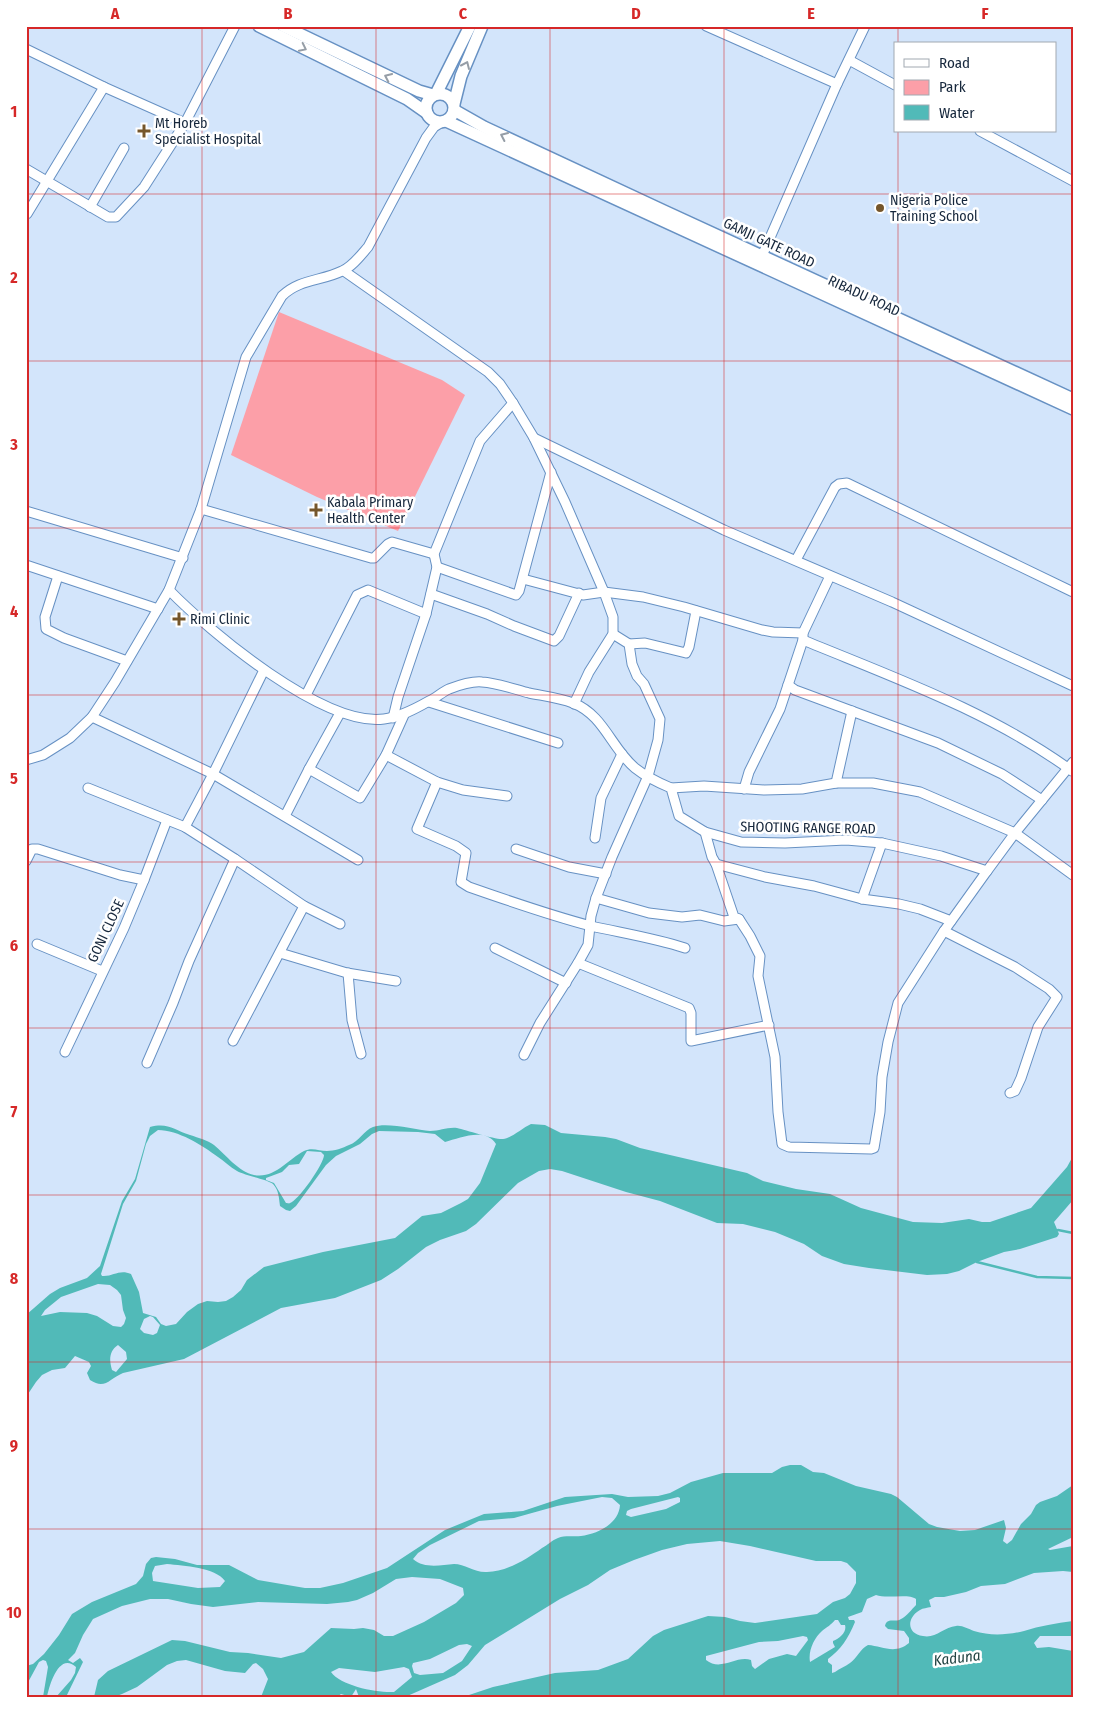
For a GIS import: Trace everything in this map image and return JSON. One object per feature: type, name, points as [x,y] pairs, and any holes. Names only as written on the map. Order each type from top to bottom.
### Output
[{"type":"main road","points":[[259,26],[406,98],[433,120],[444,121],[450,118],[461,76],[482,26]]},
{"type":"main road","points":[[282,26],[419,91],[447,96],[454,107]]},
{"type":"main road","points":[[428,115],[426,105],[430,97],[435,95],[470,26]]},
{"type":"main road","name":"GAMJI GATE ROAD","points":[[454,107],[484,126],[762,256],[828,291],[1073,399]]},
{"type":"main road","name":"RIBADU ROAD","points":[[444,121],[828,291],[1073,409]]},
{"type":"street","points":[[26,169],[108,217],[116,217],[121,214],[144,187],[185,123],[235,26]]},
{"type":"street","points":[[706,26],[837,84]]},
{"type":"street","points":[[762,256],[837,84],[865,26]]},
{"type":"street","points":[[28,54],[185,123]]},
{"type":"street","points":[[849,60],[894,84]]},
{"type":"street","points":[[27,214],[104,87]]},
{"type":"street","points":[[426,138],[428,115]]},
{"type":"street","points":[[26,760],[43,755],[70,738],[92,717],[169,590],[201,508],[246,357],[282,296],[289,289],[301,283],[344,271],[368,247],[426,138],[434,127],[444,121]]},
{"type":"street","points":[[982,132],[1073,181]]},
{"type":"street","points":[[90,207],[124,148]]},
{"type":"street","points":[[344,271],[488,372],[514,403],[534,438],[551,472],[613,616],[613,634],[590,672],[574,704]]},
{"type":"street","points":[[394,718],[398,697],[431,594],[437,567],[434,554],[480,441],[514,403]]},
{"type":"street","points":[[534,438],[724,530],[892,602],[1073,686]]},
{"type":"street","points":[[437,567],[513,596],[516,595],[523,579],[551,472]]},
{"type":"street","points":[[796,560],[835,487],[839,484],[847,483],[1073,592]]},
{"type":"street","points":[[201,508],[371,558],[374,558],[392,542],[434,554]]},
{"type":"street","points":[[26,511],[183,558]]},
{"type":"street","points":[[26,566],[158,609]]},
{"type":"street","points":[[58,576],[45,617],[46,629],[64,638],[127,661]]},
{"type":"street","points":[[744,789],[749,772],[780,709],[803,636],[830,576]]},
{"type":"street","points":[[523,579],[583,595],[604,592],[643,597],[762,630],[803,636],[973,713],[1032,743],[1071,767],[1015,833],[987,871],[944,931],[898,1003],[883,1068],[880,1112],[875,1144],[871,1149],[784,1146],[782,1144],[775,1057],[758,976],[760,956],[739,919],[734,917],[705,832]]},
{"type":"street","points":[[169,590],[216,634],[264,670],[340,713],[382,720],[394,718],[429,702],[448,690],[480,681],[574,704],[595,717],[622,754],[635,768],[671,788],[704,786],[802,790],[836,783],[873,783],[920,792],[1015,833],[1073,875]]},
{"type":"street","points":[[306,695],[358,594],[368,590],[426,614]]},
{"type":"street","points":[[431,594],[554,640],[559,636],[579,594]]},
{"type":"street","points":[[613,634],[629,644],[645,643],[686,653],[689,647],[696,611]]},
{"type":"street","points":[[524,1055],[540,1023],[588,945],[591,916],[596,898],[648,776],[658,740],[660,720],[644,684],[637,676],[632,664],[629,644]]},
{"type":"street","points":[[185,827],[264,670]]},
{"type":"street","points":[[788,685],[795,690],[938,743],[1002,774],[1042,800]]},
{"type":"street","points":[[429,702],[558,743]]},
{"type":"street","points":[[836,783],[852,711]]},
{"type":"street","points":[[285,816],[340,713]]},
{"type":"street","points":[[309,769],[360,798],[386,755],[404,714]]},
{"type":"street","points":[[92,717],[213,774],[358,860]]},
{"type":"street","points":[[595,838],[601,798],[622,754]]},
{"type":"street","points":[[386,755],[437,782],[463,790],[507,796]]},
{"type":"street","points":[[437,782],[417,829],[466,853],[461,882],[469,887],[531,909],[590,926],[685,948]]},
{"type":"street","points":[[88,788],[185,827],[304,906],[340,924]]},
{"type":"street","name":"SHOOTING RANGE ROAD","points":[[671,788],[679,816],[705,832],[741,842],[785,843],[846,840],[882,843],[941,856],[987,871]]},
{"type":"street","name":"GONI CLOSE","points":[[65,1052],[124,928],[167,820]]},
{"type":"street","points":[[862,898],[882,843]]},
{"type":"street","points":[[26,860],[32,849],[38,849],[144,880]]},
{"type":"street","points":[[516,849],[569,867],[606,874]]},
{"type":"street","points":[[147,1063],[235,859]]},
{"type":"street","points":[[716,864],[764,877],[920,909],[951,921]]},
{"type":"street","points":[[596,898],[649,913],[682,917],[700,915],[724,920],[739,919]]},
{"type":"street","points":[[233,1041],[304,906]]},
{"type":"street","points":[[944,931],[1015,967],[1057,996],[1038,1027],[1015,1091],[1010,1093]]},
{"type":"street","points":[[36,944],[102,971]]},
{"type":"street","points":[[495,948],[566,983]]},
{"type":"street","points":[[280,953],[348,973],[396,981]]},
{"type":"street","points":[[578,963],[689,1008],[691,1013],[691,1041],[769,1025]]},
{"type":"street","points":[[348,973],[352,1020],[361,1054]]},
{"type":"green space","points":[[279,312],[442,380],[465,395],[398,531],[317,497],[231,455]]},
{"type":"water","points":[[531,1124],[545,1125],[561,1133],[616,1139],[640,1148],[747,1173],[763,1181],[796,1189],[830,1194],[861,1208],[913,1222],[942,1223],[969,1219],[990,1222],[1031,1208],[1067,1167],[1073,1156],[1073,1200],[1054,1222],[1059,1234],[1057,1237],[1004,1252],[959,1271],[927,1275],[844,1264],[822,1256],[804,1244],[775,1232],[743,1224],[717,1223],[660,1201],[562,1171],[550,1169],[539,1171],[518,1183],[476,1224],[466,1231],[426,1247],[381,1280],[335,1298],[281,1308],[184,1359],[123,1373],[103,1384],[90,1380],[87,1373],[91,1366],[89,1362],[75,1356],[65,1368],[52,1370],[42,1375],[26,1397],[26,1315],[50,1294],[60,1288],[87,1278],[100,1266],[122,1201],[135,1179],[150,1127],[162,1125],[206,1140],[243,1170],[254,1175],[262,1175],[281,1168],[298,1154],[307,1150],[330,1151],[347,1146],[373,1127],[394,1126],[430,1131],[457,1128],[503,1139],[510,1137]],"holes":[[[158,1130],[190,1139],[212,1152],[237,1171],[273,1184],[278,1192],[280,1206],[290,1211],[296,1206],[326,1165],[336,1156],[360,1144],[379,1131],[435,1134],[445,1142],[465,1136],[479,1135],[486,1136],[496,1144],[480,1183],[468,1199],[461,1203],[441,1213],[422,1216],[395,1238],[323,1252],[264,1267],[247,1280],[241,1290],[233,1297],[226,1301],[207,1301],[198,1304],[176,1324],[166,1326],[161,1324],[156,1317],[143,1313],[139,1292],[131,1274],[123,1272],[102,1276],[101,1274],[123,1204],[136,1181],[150,1136]],[[307,1151],[321,1152],[324,1155],[320,1166],[304,1189],[294,1201],[286,1203],[274,1183],[266,1180],[266,1178],[282,1172],[289,1165],[299,1164]],[[98,1284],[110,1285],[121,1295],[126,1318],[124,1324],[121,1327],[113,1326],[97,1316],[87,1313],[60,1312],[41,1316],[45,1310],[61,1297]],[[150,1316],[160,1325],[157,1333],[153,1335],[144,1333],[140,1329],[144,1319]],[[118,1345],[126,1352],[127,1359],[116,1372],[112,1370],[110,1363],[110,1356]]]},
{"type":"water","name":"Kaduna","points":[[801,1465],[813,1472],[824,1473],[856,1486],[891,1494],[929,1524],[937,1527],[960,1531],[975,1530],[1004,1520],[1006,1528],[1003,1541],[1007,1544],[1012,1540],[1021,1524],[1031,1514],[1036,1505],[1057,1496],[1073,1485],[1073,1537],[1048,1549],[1073,1546],[1073,1572],[1034,1573],[1005,1584],[981,1586],[966,1592],[935,1597],[929,1600],[931,1607],[921,1609],[915,1613],[910,1625],[911,1629],[918,1635],[932,1636],[947,1628],[956,1626],[980,1633],[999,1634],[1073,1621],[1073,1636],[1040,1636],[1034,1643],[1037,1648],[1049,1647],[1073,1651],[1073,1697],[463,1697],[493,1687],[555,1673],[598,1670],[628,1659],[653,1636],[664,1630],[708,1616],[725,1617],[755,1623],[817,1614],[833,1602],[845,1598],[850,1594],[856,1583],[856,1572],[847,1563],[841,1561],[816,1561],[720,1541],[687,1544],[662,1550],[610,1570],[588,1585],[560,1599],[485,1645],[468,1665],[455,1675],[405,1697],[359,1697],[356,1689],[351,1697],[341,1694],[337,1697],[261,1697],[268,1679],[263,1669],[256,1663],[245,1673],[225,1671],[186,1660],[167,1665],[137,1687],[122,1694],[114,1697],[94,1697],[98,1680],[108,1671],[172,1640],[185,1641],[230,1652],[281,1658],[304,1652],[331,1628],[363,1628],[374,1630],[384,1636],[393,1636],[424,1622],[456,1603],[464,1595],[463,1588],[440,1579],[412,1577],[396,1579],[357,1600],[327,1604],[258,1602],[213,1607],[168,1599],[150,1599],[122,1606],[93,1619],[75,1653],[68,1660],[73,1663],[80,1658],[83,1662],[66,1697],[56,1697],[75,1673],[76,1667],[70,1663],[65,1663],[56,1672],[47,1697],[43,1697],[48,1667],[46,1661],[39,1662],[26,1686],[26,1666],[33,1664],[44,1654],[72,1614],[92,1602],[136,1584],[143,1576],[146,1564],[151,1558],[175,1559],[197,1565],[229,1565],[258,1580],[305,1588],[320,1588],[343,1583],[387,1568],[445,1530],[484,1514],[523,1511],[565,1497],[612,1494],[628,1497],[658,1496],[670,1493],[691,1482],[723,1473],[772,1473],[782,1467]],"holes":[[[602,1497],[612,1498],[620,1505],[616,1518],[606,1527],[587,1535],[558,1538],[523,1560],[502,1570],[483,1572],[458,1564],[427,1565],[413,1559],[430,1545],[479,1521],[514,1518],[557,1506]],[[678,1497],[680,1498],[680,1502],[666,1509],[631,1517],[626,1515],[627,1511]],[[167,1564],[207,1570],[220,1576],[225,1581],[220,1587],[198,1588],[153,1581],[152,1573],[155,1566]],[[876,1595],[913,1597],[916,1599],[916,1605],[905,1617],[889,1621],[885,1626],[888,1629],[904,1631],[909,1638],[909,1643],[899,1649],[868,1645],[850,1663],[832,1673],[832,1665],[828,1662],[828,1659],[844,1643],[855,1622],[854,1620],[849,1620],[848,1617],[862,1612],[867,1599]],[[838,1620],[841,1625],[845,1625],[844,1632],[833,1641],[835,1647],[810,1662],[814,1641],[832,1623]],[[803,1636],[807,1637],[808,1640],[796,1656],[787,1654],[769,1659],[755,1669],[752,1666],[751,1660],[745,1659],[723,1664],[712,1663],[706,1660],[706,1656],[759,1642],[778,1641]],[[467,1644],[472,1646],[462,1661],[443,1673],[420,1675],[414,1673],[413,1663],[430,1659],[459,1645]],[[404,1667],[409,1669],[412,1677],[394,1692],[378,1691],[360,1688],[336,1677],[331,1672],[339,1668],[375,1672]]]},
{"type":"waterway","points":[[1058,1230],[1073,1233]]},
{"type":"waterway","points":[[977,1262],[1037,1277],[1073,1278]]},
{"type":"place","name":"Mt Horeb Specialist Hospital","points":[[144,131]]},
{"type":"place","name":"Nigeria Police Training School","points":[[880,208]]},
{"type":"place","name":"Kabala Primary Health Center","points":[[316,510]]},
{"type":"place","name":"Rimi Clinic","points":[[179,619]]}]
